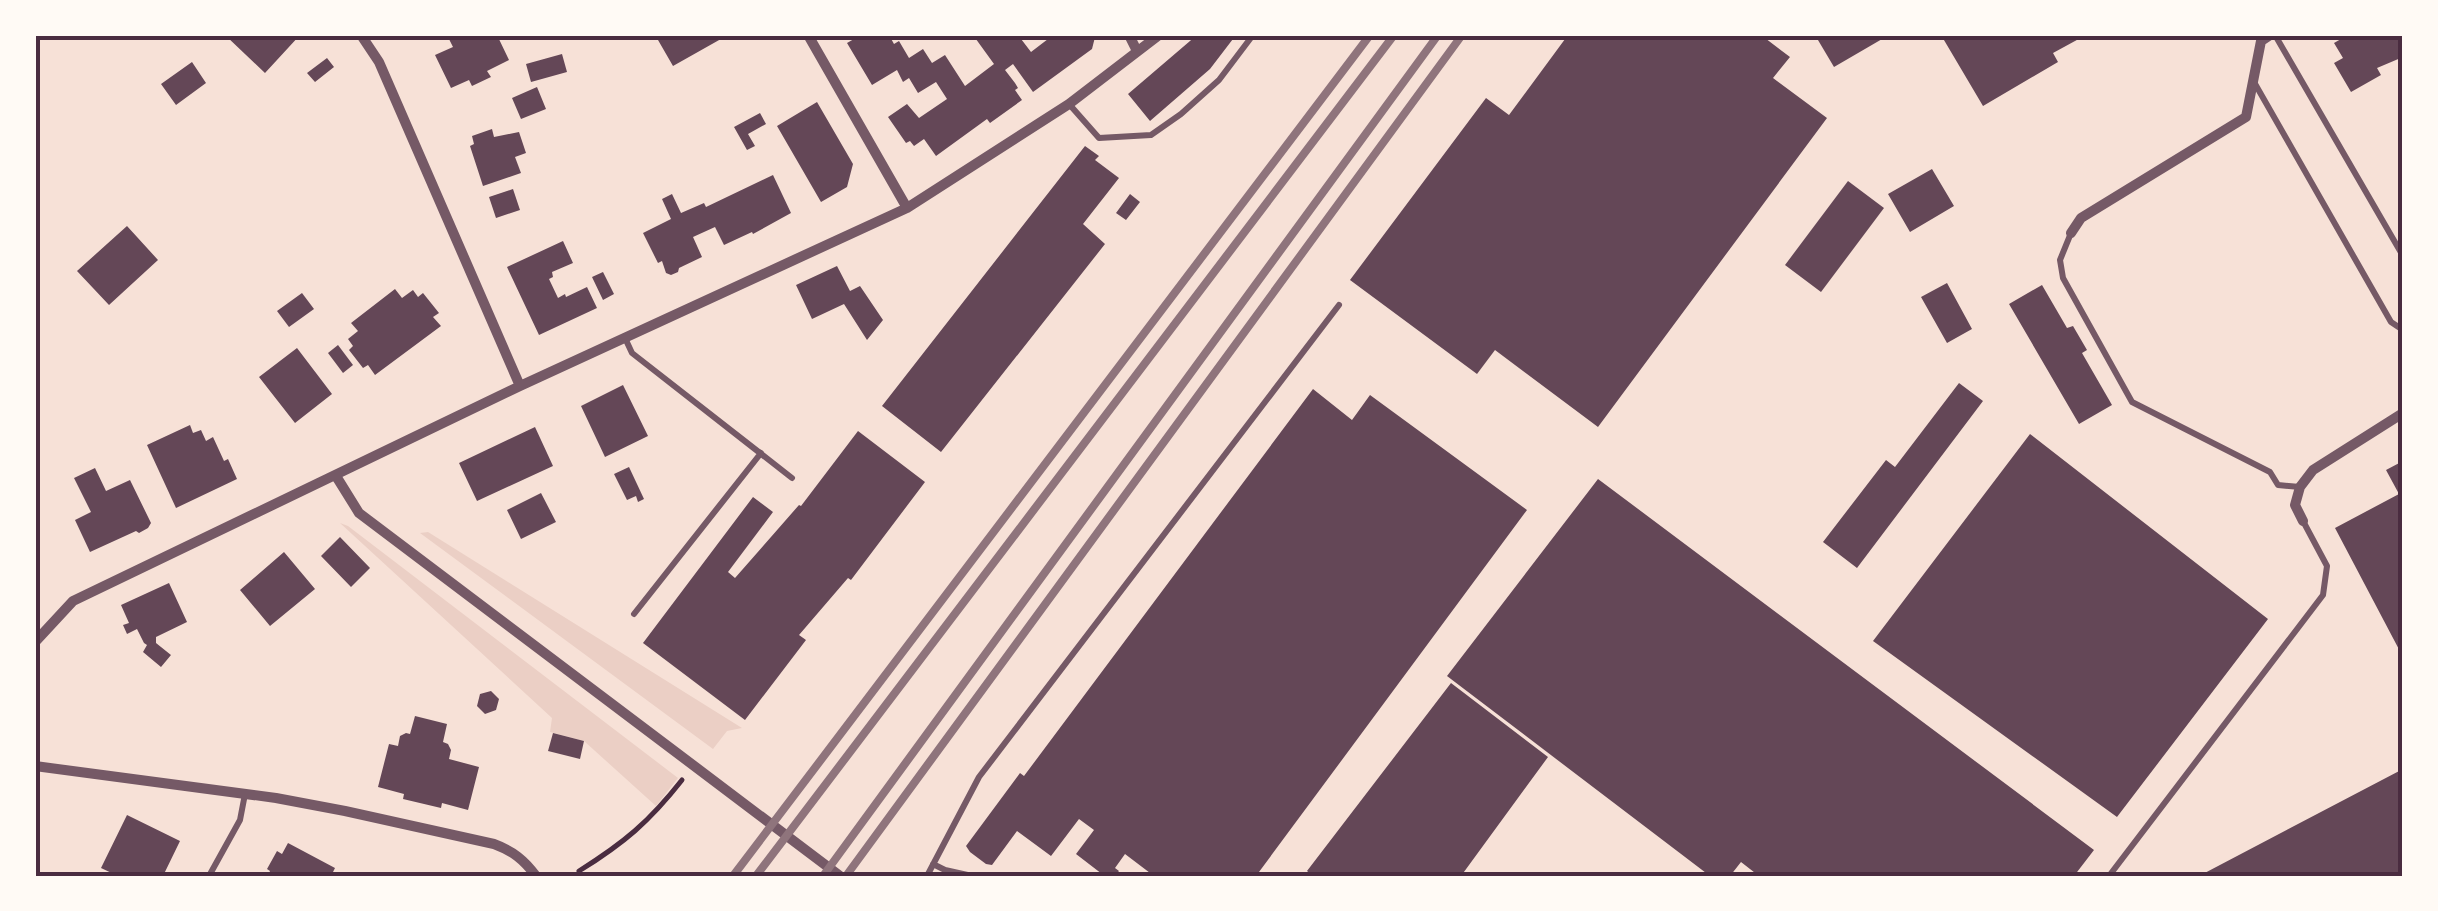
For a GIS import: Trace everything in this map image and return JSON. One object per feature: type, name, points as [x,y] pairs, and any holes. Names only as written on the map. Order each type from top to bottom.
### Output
[{"type":"street","points":[[361,35],[379,62],[520,386]]},
{"type":"street","points":[[808,35],[908,208]]},
{"type":"street","points":[[1128,35],[1138,51]]},
{"type":"street","points":[[35,642],[73,601],[520,386],[908,208],[1069,104],[1158,35]]},
{"type":"street","points":[[2070,233],[2082,218],[2246,117],[2261,41],[2272,35]]},
{"type":"street","points":[[2303,521],[2296,505],[2300,487],[2312,470],[2403,412]]},
{"type":"street","points":[[336,476],[358,513],[840,876]]},
{"type":"street","points":[[35,766],[345,811],[494,844],[525,861],[536,876]]},
{"type":"lane","points":[[1069,104],[1099,138],[1151,135],[1218,80],[1253,35]]},
{"type":"lane","points":[[2272,35],[2403,256]]},
{"type":"lane","points":[[2254,82],[2392,322],[2403,330]]},
{"type":"lane","points":[[2070,233],[2060,260],[2063,278],[2132,402],[2270,472],[2278,485],[2300,487]]},
{"type":"lane","points":[[927,876],[979,777],[1339,305]]},
{"type":"lane","points":[[624,338],[632,353],[792,478]]},
{"type":"lane","points":[[634,614],[761,453]]},
{"type":"lane","points":[[2109,876],[2323,595],[2327,566],[2303,521]]},
{"type":"lane","points":[[209,876],[240,820],[245,794]]},
{"type":"lane","points":[[933,864],[972,876]]},
{"type":"path","points":[[579,871],[619,846],[657,812],[682,780]]},
{"type":"shaded area","points":[[340,523],[678,778],[656,806],[584,741],[550,732],[552,718]]},
{"type":"shaded area","points":[[428,532],[742,728],[727,731],[713,749],[420,533]]},
{"type":"building","points":[[225,35],[300,35],[265,73]]},
{"type":"building","points":[[497,35],[509,60],[487,71],[491,77],[472,86],[469,80],[451,88],[435,55],[453,47],[448,37]]},
{"type":"building","points":[[667,35],[728,35],[673,66],[658,40]]},
{"type":"building","points":[[861,35],[889,35],[894,44],[899,41],[909,58],[923,49],[932,63],[945,55],[965,86],[994,64],[973,35],[1018,35],[1031,52],[1048,39],[1045,35],[1095,37],[1092,49],[1033,92],[1013,64],[1005,70],[1022,100],[990,123],[987,119],[936,156],[924,139],[914,146],[910,141],[906,143],[888,117],[907,104],[919,118],[947,99],[936,82],[918,93],[909,78],[903,82],[897,70],[872,85],[847,43]]},
{"type":"building","points":[[1197,35],[1236,35],[1210,69],[1150,121],[1128,94]]},
{"type":"building","points":[[1568,35],[1761,35],[1790,57],[1773,78],[1827,118],[1598,427],[1495,350],[1477,374],[1350,280],[1486,98],[1509,115]]},
{"type":"building","points":[[1815,35],[1889,35],[1834,67]]},
{"type":"building","points":[[1941,35],[2086,35],[2053,53],[2058,62],[1983,106]]},
{"type":"building","points":[[2348,35],[2403,35],[2403,57],[2377,68],[2381,75],[2351,92],[2334,63],[2343,58],[2334,43]]},
{"type":"building","points":[[562,54],[567,72],[531,82],[526,64]]},
{"type":"building","points":[[327,58],[334,67],[315,82],[307,73]]},
{"type":"building","points":[[192,62],[206,83],[176,105],[161,84]]},
{"type":"building","points":[[537,87],[546,109],[521,119],[512,98]]},
{"type":"building","points":[[817,102],[853,164],[847,187],[821,202],[777,126]]},
{"type":"building","points":[[760,113],[766,124],[748,134],[755,146],[747,150],[734,127]]},
{"type":"building","points":[[492,129],[494,137],[519,132],[526,153],[515,157],[521,173],[483,186],[470,146],[474,144],[472,136]]},
{"type":"building","points":[[1085,146],[1099,156],[1095,160],[1119,178],[1083,224],[1105,244],[941,452],[882,406]]},
{"type":"building","points":[[1932,169],[1954,206],[1910,232],[1888,194]]},
{"type":"building","points":[[773,175],[791,213],[724,245],[715,227],[693,237],[702,257],[678,272],[666,273],[643,233],[671,219],[662,199],[672,194],[681,213],[704,203],[706,207]]},
{"type":"building","points":[[1848,181],[1884,208],[1821,292],[1785,265]]},
{"type":"building","points":[[513,189],[520,210],[496,218],[489,197]]},
{"type":"building","points":[[1130,194],[1140,202],[1126,220],[1116,213]]},
{"type":"building","points":[[127,226],[158,260],[109,305],[77,271]]},
{"type":"building","points":[[563,241],[573,263],[552,272],[549,279],[558,298],[587,287],[597,308],[539,335],[507,267]]},
{"type":"building","points":[[837,266],[850,291],[860,286],[883,320],[867,340],[844,304],[812,319],[796,285]]},
{"type":"building","points":[[603,272],[614,294],[603,300],[592,277]]},
{"type":"building","points":[[1947,283],[1972,329],[1947,343],[1921,297]]},
{"type":"building","points":[[2042,285],[2067,328],[2073,326],[2087,350],[2082,353],[2112,405],[2079,424],[2009,304]]},
{"type":"building","points":[[395,289],[402,298],[413,290],[418,297],[423,293],[439,313],[433,317],[441,326],[375,375],[368,365],[363,368],[349,350],[353,346],[348,339],[358,331],[351,323]]},
{"type":"building","points":[[302,293],[314,309],[289,327],[277,311]]},
{"type":"building","points":[[338,345],[353,365],[343,373],[328,353]]},
{"type":"building","points":[[297,348],[332,394],[295,423],[259,377]]},
{"type":"building","points":[[1959,383],[1983,401],[1857,568],[1823,542],[1886,460],[1895,467]]},
{"type":"building","points":[[623,385],[648,436],[605,457],[581,406]]},
{"type":"building","points":[[1313,389],[1352,420],[1370,395],[1527,510],[1256,876],[1154,876],[1125,854],[1115,868],[1119,871],[1115,876],[1101,876],[1076,854],[1094,830],[1079,819],[1051,856],[1017,831],[992,865],[986,864],[966,846],[1020,773],[1024,776]]},
{"type":"building","points":[[190,425],[193,433],[201,430],[206,441],[213,437],[237,479],[176,508],[147,445]]},
{"type":"building","points":[[535,427],[553,466],[477,501],[459,463]]},
{"type":"building","points":[[858,431],[925,482],[851,580],[848,578],[799,635],[806,640],[745,720],[643,643],[753,497],[773,512],[728,572],[735,578],[801,506]]},
{"type":"building","points":[[2030,434],[2268,619],[2117,817],[1873,641]]},
{"type":"building","points":[[2403,461],[2403,657],[2335,528],[2399,494],[2386,470]]},
{"type":"building","points":[[629,467],[644,499],[638,502],[636,496],[627,500],[614,474]]},
{"type":"building","points":[[95,468],[106,491],[130,480],[151,523],[139,533],[90,552],[75,520],[91,512],[74,478]]},
{"type":"building","points":[[1598,479],[2094,850],[2074,876],[1759,876],[1741,862],[1730,876],[1710,876],[1447,676]]},
{"type":"building","points":[[541,493],[556,522],[521,539],[507,510]]},
{"type":"building","points":[[340,537],[370,568],[351,587],[321,556]]},
{"type":"building","points":[[284,552],[315,589],[270,626],[240,590]]},
{"type":"building","points":[[169,583],[187,622],[156,637],[156,643],[171,655],[161,667],[143,652],[147,645],[137,629],[127,634],[123,625],[129,623],[121,605]]},
{"type":"building","points":[[1451,683],[1548,757],[1461,876],[1313,876],[1307,871]]},
{"type":"building","points":[[491,691],[499,699],[496,710],[485,714],[477,706],[480,694]]},
{"type":"building","points":[[415,716],[447,724],[443,742],[451,750],[449,759],[479,767],[468,810],[403,799],[404,794],[378,787],[389,744],[398,746],[400,736],[410,734]]},
{"type":"building","points":[[553,733],[584,741],[580,759],[548,751]]},
{"type":"building","points":[[2403,769],[2403,876],[2199,876]]},
{"type":"building","points":[[127,815],[180,841],[163,876],[118,876],[101,868]]},
{"type":"building","points":[[288,843],[335,868],[331,876],[268,876],[267,869],[277,851],[282,854]]},
{"type":"railway","points":[[733,876],[1370,35]]},
{"type":"railway","points":[[756,876],[1394,35]]},
{"type":"railway","points":[[823,876],[1438,35]]},
{"type":"railway","points":[[846,876],[1462,35]]}]
